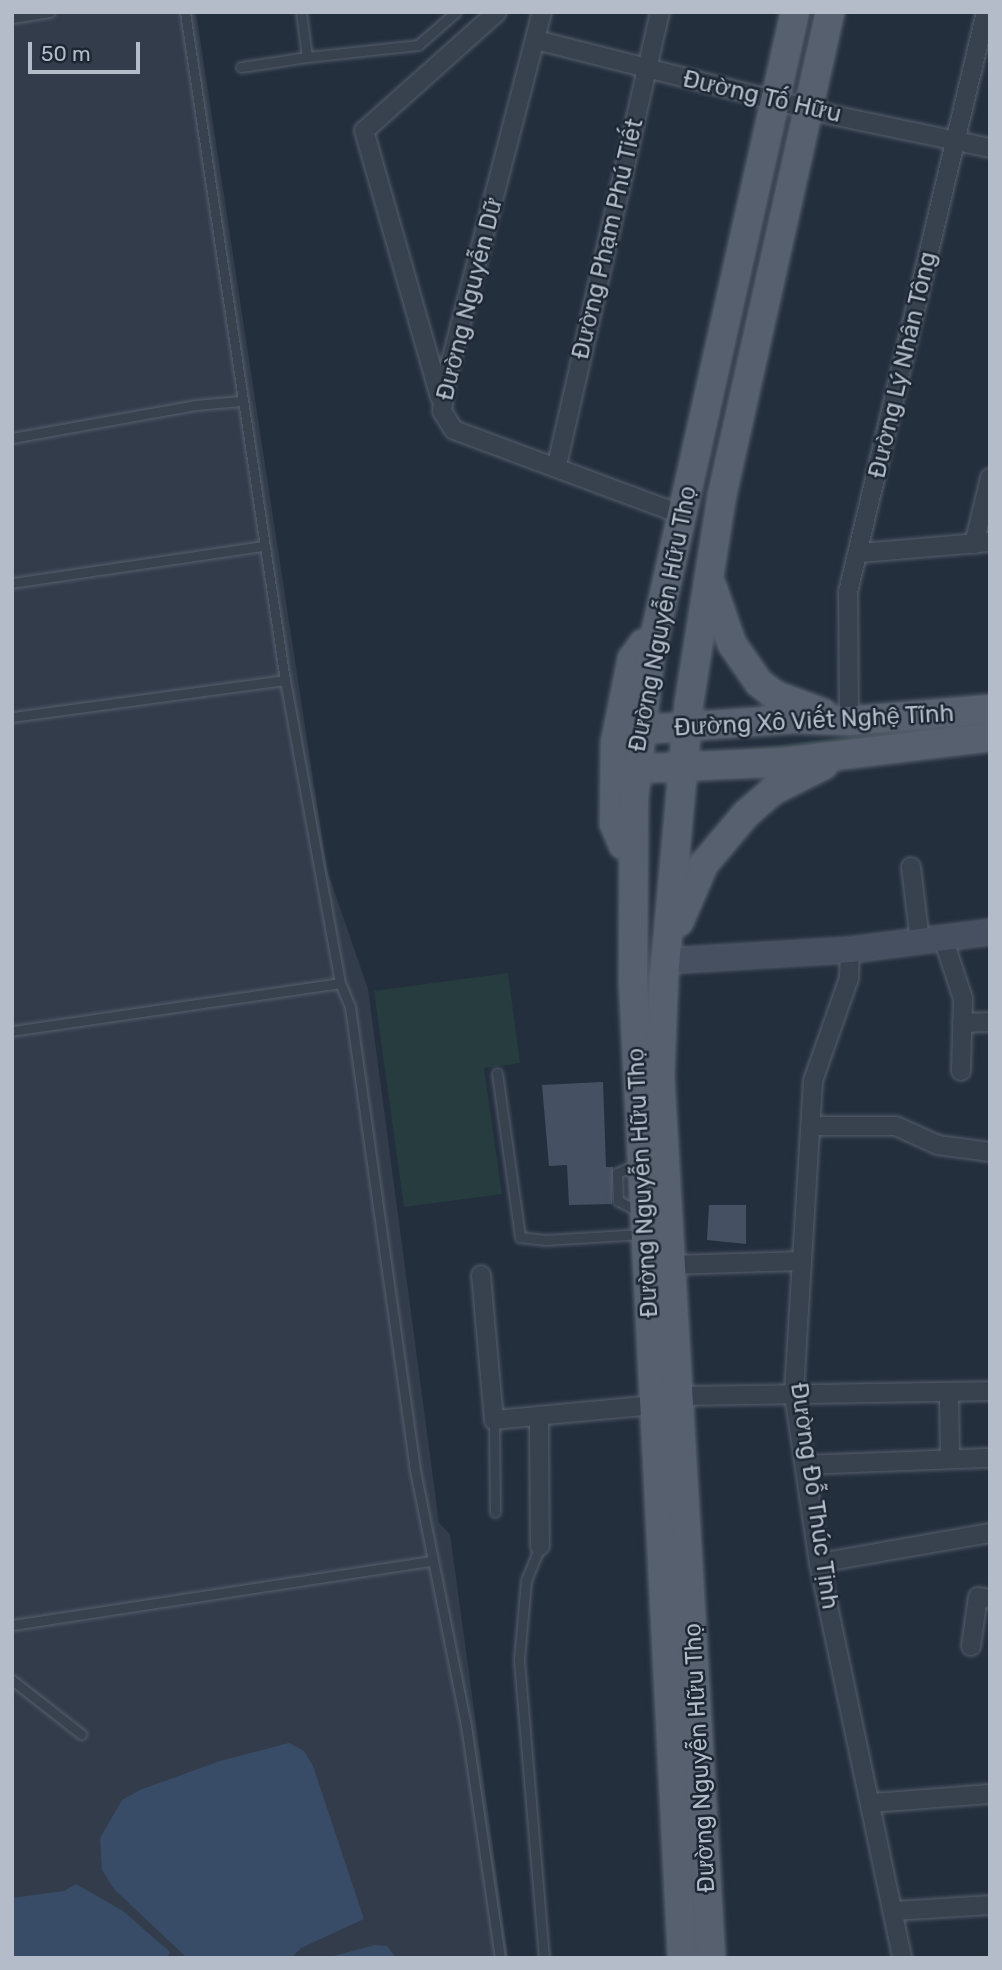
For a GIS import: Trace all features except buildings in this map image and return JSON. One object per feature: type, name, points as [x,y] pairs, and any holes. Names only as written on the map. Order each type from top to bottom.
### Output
[{"type":"main road","name":"Đường Nguyễn Hữu Thọ","points":[[711,1958],[665,1400],[645,1224],[633,982],[635,769],[638,730],[680,514],[795,12]]},
{"type":"main road","name":"Đường Nguyễn Hữu Thọ","points":[[682,1958],[665,1400],[671,1265],[660,1077],[666,961],[686,729],[722,495],[830,12]]},
{"type":"main road","points":[[711,580],[732,644],[759,683],[775,695],[849,721]]},
{"type":"main road","points":[[632,867],[614,824],[615,743],[632,659],[658,621]]},
{"type":"main road","name":"Đường Xô Viết Nghệ Tĩnh","points":[[638,730],[686,729],[797,719],[849,721],[990,709]]},
{"type":"main road","name":"Đường Xô Viết Nghệ Tĩnh","points":[[635,769],[848,754],[990,737]]},
{"type":"main road","points":[[666,961],[690,892],[718,845],[774,790],[848,754]]},
{"type":"street","points":[[441,400],[364,131],[497,12]]},
{"type":"street","name":"Đường Nguyễn Dữ","points":[[542,12],[441,400],[454,430],[557,465],[680,514]]},
{"type":"street","name":"Đường Phạm Phú Tiết","points":[[557,465],[660,12]]},
{"type":"street","name":"Đường Lý Nhân Tông","points":[[849,721],[848,592],[861,553],[954,139],[986,12]]},
{"type":"street","name":"Đường Tố Hữu","points":[[536,40],[645,70],[808,109],[990,148]]},
{"type":"street","points":[[861,553],[982,543],[990,478]]},
{"type":"street","points":[[911,867],[932,940],[961,987],[961,1071]]},
{"type":"street","points":[[666,961],[850,950],[990,932]]},
{"type":"street","name":"Đường Đỗ Thúc Tịnh","points":[[850,950],[849,978],[813,1081],[794,1394],[820,1563],[895,1911],[902,1958]]},
{"type":"street","points":[[962,1023],[990,1022]]},
{"type":"street","points":[[811,1126],[895,1126],[939,1145],[990,1152]]},
{"type":"street","name":"Đường Nguyễn Hữu Thọ","points":[[671,1265],[802,1261]]},
{"type":"street","points":[[481,1275],[494,1420],[539,1418],[665,1400],[794,1394],[990,1391]]},
{"type":"street","points":[[949,1392],[950,1459]]},
{"type":"street","points":[[539,1418],[540,1546]]},
{"type":"street","points":[[805,1465],[990,1458]]},
{"type":"street","points":[[820,1563],[990,1533]]},
{"type":"street","points":[[971,1646],[978,1597],[990,1599]]},
{"type":"street","points":[[872,1803],[990,1794]]},
{"type":"street","points":[[895,1911],[990,1905]]},
{"type":"lane","points":[[12,18],[50,12]]},
{"type":"lane","points":[[185,12],[241,401],[285,680],[340,984],[350,1007],[430,1561],[466,1725],[500,1958]]},
{"type":"lane","points":[[301,12],[307,57]]},
{"type":"lane","points":[[241,67],[418,45],[456,12]]},
{"type":"lane","points":[[12,438],[195,405],[241,401]]},
{"type":"lane","points":[[12,583],[264,547]]},
{"type":"lane","points":[[12,717],[285,680]]},
{"type":"lane","points":[[12,1031],[340,984]]},
{"type":"lane","points":[[497,1073],[520,1237],[545,1240],[645,1224]]},
{"type":"lane","points":[[494,1420],[495,1512]]},
{"type":"lane","points":[[540,1546],[526,1581],[519,1660],[544,1958]]},
{"type":"lane","points":[[12,1625],[430,1561]]},
{"type":"lane","points":[[12,1680],[81,1734]]},
{"type":"shaded area","points":[[12,12],[196,12],[327,870],[368,989],[439,1523],[450,1534],[508,1958],[12,1958]]},
{"type":"green space","points":[[990,720],[990,727],[790,752],[712,753]]},
{"type":"green space","points":[[508,973],[520,1063],[484,1068],[502,1194],[404,1207],[374,991]]},
{"type":"water","points":[[289,1743],[304,1751],[313,1766],[364,1919],[301,1948],[291,1958],[187,1958],[114,1889],[102,1870],[100,1838],[122,1800],[140,1790],[220,1761]]},
{"type":"water","points":[[76,1884],[123,1911],[170,1952],[167,1958],[12,1958],[12,1898],[64,1891]]},
{"type":"water","points":[[375,1945],[387,1946],[396,1958],[326,1958]]}]
